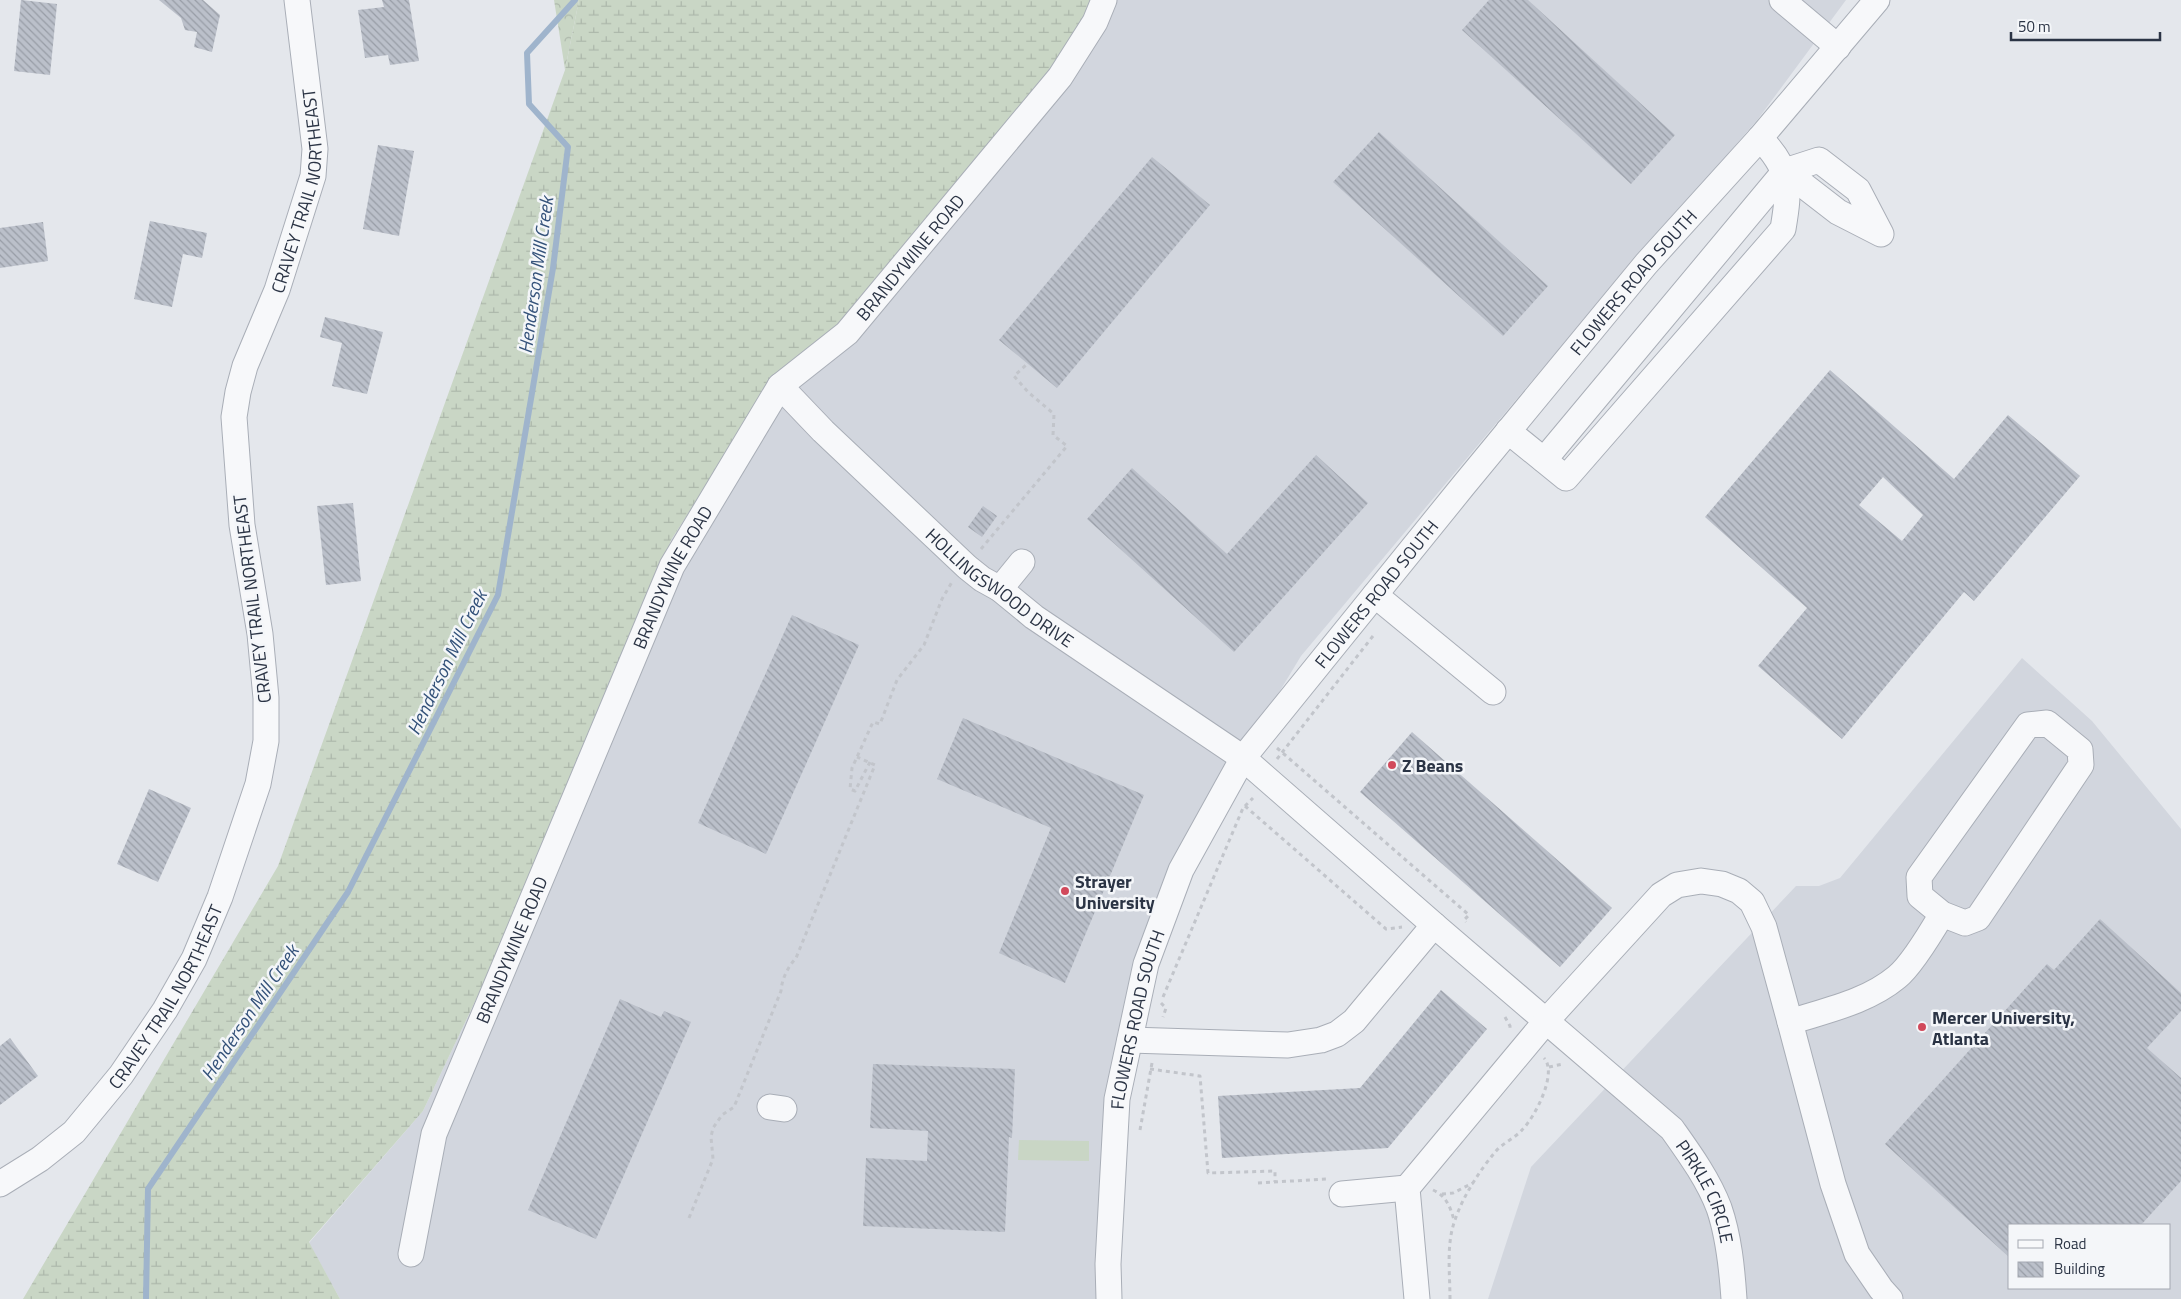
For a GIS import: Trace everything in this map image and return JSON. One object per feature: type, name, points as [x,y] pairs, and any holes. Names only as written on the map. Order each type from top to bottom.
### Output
[{"type":"street","name":"CRAVEY TRAIL NORTHEAST","points":[[0,1184],[40,1159],[74,1132],[121,1074],[165,1010],[194,959],[220,897],[258,784],[266,741],[266,698],[260,634],[242,525],[234,417],[245,366],[277,290],[313,176],[315,149],[297,0]]},
{"type":"street","name":"BRANDYWINE ROAD","points":[[412,1254],[434,1134],[672,566],[780,386],[846,333],[1060,77],[1095,22],[1104,0]]},
{"type":"street","points":[[1782,0],[1838,47]]},
{"type":"street","name":"FLOWERS ROAD SOUTH","points":[[1109,1299],[1108,1264],[1117,1099],[1146,964],[1181,870],[1243,758],[1646,264],[1760,138],[1877,0]]},
{"type":"street","points":[[1508,431],[1566,478],[1783,229],[1788,190],[1784,171],[1775,153],[1760,138]]},
{"type":"street","points":[[1544,460],[1784,171]]},
{"type":"street","name":"HOLLINGSWOOD DRIVE","points":[[780,386],[823,431],[949,551],[982,579],[1000,589],[1034,617],[1243,758],[1434,925]]},
{"type":"street","points":[[1000,589],[1022,562]]},
{"type":"street","points":[[1375,595],[1493,692]]},
{"type":"street","points":[[2046,723],[2080,750],[2081,765],[1978,918],[1965,923],[1942,914],[1920,896],[1919,877],[2028,725],[2046,723]]},
{"type":"street","points":[[1416,1299],[1416,1187],[1547,1020],[1661,895],[1676,885],[1701,881],[1722,884],[1739,891],[1752,902],[1764,927],[1833,1184],[1857,1254],[1890,1299]]},
{"type":"street","points":[[1790,1022],[1861,1000],[1898,977],[1927,939],[1942,914]]},
{"type":"street","points":[[1130,1040],[1272,1045],[1322,1040],[1337,1034],[1354,1021],[1434,925]]},
{"type":"street","name":"PIRKLE CIRCLE","points":[[1434,925],[1641,1100],[1676,1135],[1695,1161],[1719,1208],[1732,1264],[1734,1299]]},
{"type":"street","points":[[1336,1186],[1416,1187]]},
{"type":"path","points":[[980,550],[1066,446],[1053,434],[1054,414],[1028,392],[1014,376],[1026,366]]},
{"type":"path","points":[[870,762],[855,791],[850,789],[852,768],[873,722],[880,724],[897,680],[924,645],[942,599],[954,580]]},
{"type":"path","points":[[1276,760],[1375,633]]},
{"type":"path","points":[[1275,746],[1469,915],[1464,920],[1471,926]]},
{"type":"path","points":[[689,1218],[713,1159],[711,1137],[713,1128],[722,1115],[734,1108],[781,991],[782,983],[789,966],[796,958],[875,765],[857,757]]},
{"type":"path","points":[[1163,1017],[1166,1008],[1161,1004],[1245,806],[1253,798]]},
{"type":"path","points":[[1240,803],[1386,929],[1402,927]]},
{"type":"path","points":[[1498,1011],[1510,1026],[1510,1036]]},
{"type":"path","points":[[1450,1299],[1449,1250],[1455,1220],[1474,1183],[1497,1150],[1513,1139],[1524,1128],[1538,1108],[1549,1067],[1541,1053]]},
{"type":"path","points":[[1150,1069],[1200,1076],[1208,1173],[1275,1171],[1275,1182]]},
{"type":"path","points":[[1258,1183],[1275,1182],[1336,1186]]},
{"type":"path","points":[[1416,1187],[1441,1194],[1453,1193],[1474,1183]]},
{"type":"path","points":[[1441,1194],[1448,1203],[1455,1220]]},
{"type":"shaded area","points":[[1096,0],[1846,0],[1758,119],[1520,395],[1301,656],[1203,818],[1115,1057],[1118,1299],[340,1299],[309,1243],[423,1111],[604,730],[671,540],[753,414]]},
{"type":"shaded area","name":"Mercer University, Atlanta","points":[[2022,658],[2092,721],[2181,829],[2181,1299],[1488,1299],[1531,1167],[1796,886],[1819,886],[1840,878]]},
{"type":"green space","points":[[554,0],[579,0],[565,70],[564,63]]},
{"type":"green space","points":[[579,0],[1096,0],[1058,60],[842,332],[753,414],[671,540],[604,730],[423,1111],[309,1242],[340,1299],[23,1299],[278,866],[565,70]]},
{"type":"green space","points":[[1019,1140],[1089,1141],[1089,1161],[1018,1160]]},
{"type":"building","points":[[21,0],[57,4],[50,75],[14,71]]},
{"type":"building","points":[[159,0],[203,0],[220,15],[212,52],[194,47],[197,32],[185,30],[181,18]]},
{"type":"building","points":[[382,0],[409,0],[419,61],[390,65],[388,55],[365,58],[358,10],[384,7]]},
{"type":"building","points":[[1489,0],[1528,0],[1675,135],[1631,184],[1462,30]]},
{"type":"building","points":[[1379,132],[1548,286],[1503,336],[1333,182]]},
{"type":"building","points":[[378,145],[414,151],[399,236],[363,229]]},
{"type":"building","points":[[1152,157],[1210,205],[1057,388],[999,340]]},
{"type":"building","points":[[150,221],[207,233],[202,258],[183,254],[172,307],[134,299]]},
{"type":"building","points":[[43,222],[48,261],[0,268],[0,228]]},
{"type":"building","points":[[325,317],[383,332],[367,394],[332,386],[342,343],[320,337]]},
{"type":"building","points":[[1830,370],[1954,479],[2008,415],[2080,476],[1974,601],[1964,592],[1842,739],[1758,666],[1807,608],[1705,517]],"holes":[[[1883,477],[1923,515],[1902,541],[1859,505]]]},
{"type":"building","points":[[1316,455],[1368,503],[1234,652],[1087,519],[1132,468],[1227,554]]},
{"type":"building","points":[[353,503],[361,581],[326,585],[317,506]]},
{"type":"building","points":[[983,506],[997,516],[982,537],[968,527]]},
{"type":"building","points":[[792,615],[859,645],[766,854],[698,823]]},
{"type":"building","name":"Strayer University","points":[[963,718],[1144,795],[1065,983],[999,953],[1051,828],[937,779]]},
{"type":"building","points":[[1412,732],[1612,908],[1560,967],[1360,792]]},
{"type":"building","points":[[149,789],[191,808],[158,882],[117,864]]},
{"type":"building","points":[[2100,919],[2181,993],[2181,1011],[2147,1048],[2181,1078],[2181,1181],[2142,1224],[2008,1224],[2008,1256],[1885,1144],[2047,964],[2054,970]]},
{"type":"building","points":[[1441,990],[1487,1029],[1388,1148],[1222,1158],[1218,1096],[1360,1088]]},
{"type":"building","points":[[620,999],[661,1017],[664,1011],[691,1022],[596,1239],[528,1210]]},
{"type":"building","points":[[10,1038],[38,1076],[0,1105],[0,1046]]},
{"type":"building","points":[[873,1064],[1015,1069],[1012,1138],[1009,1137],[1005,1232],[863,1226],[866,1158],[927,1161],[928,1131],[870,1128]]},
{"type":"waterway","name":"Henderson Mill Creek","points":[[146,1299],[148,1189],[348,892],[498,595],[553,268],[568,147],[529,104],[527,53],[575,0]]},
{"type":"place","name":"Z Beans","points":[[1392,765]]},
{"type":"place","name":"Strayer University","points":[[1065,891]]},
{"type":"place","name":"Mercer University, Atlanta","points":[[1922,1027]]}]
